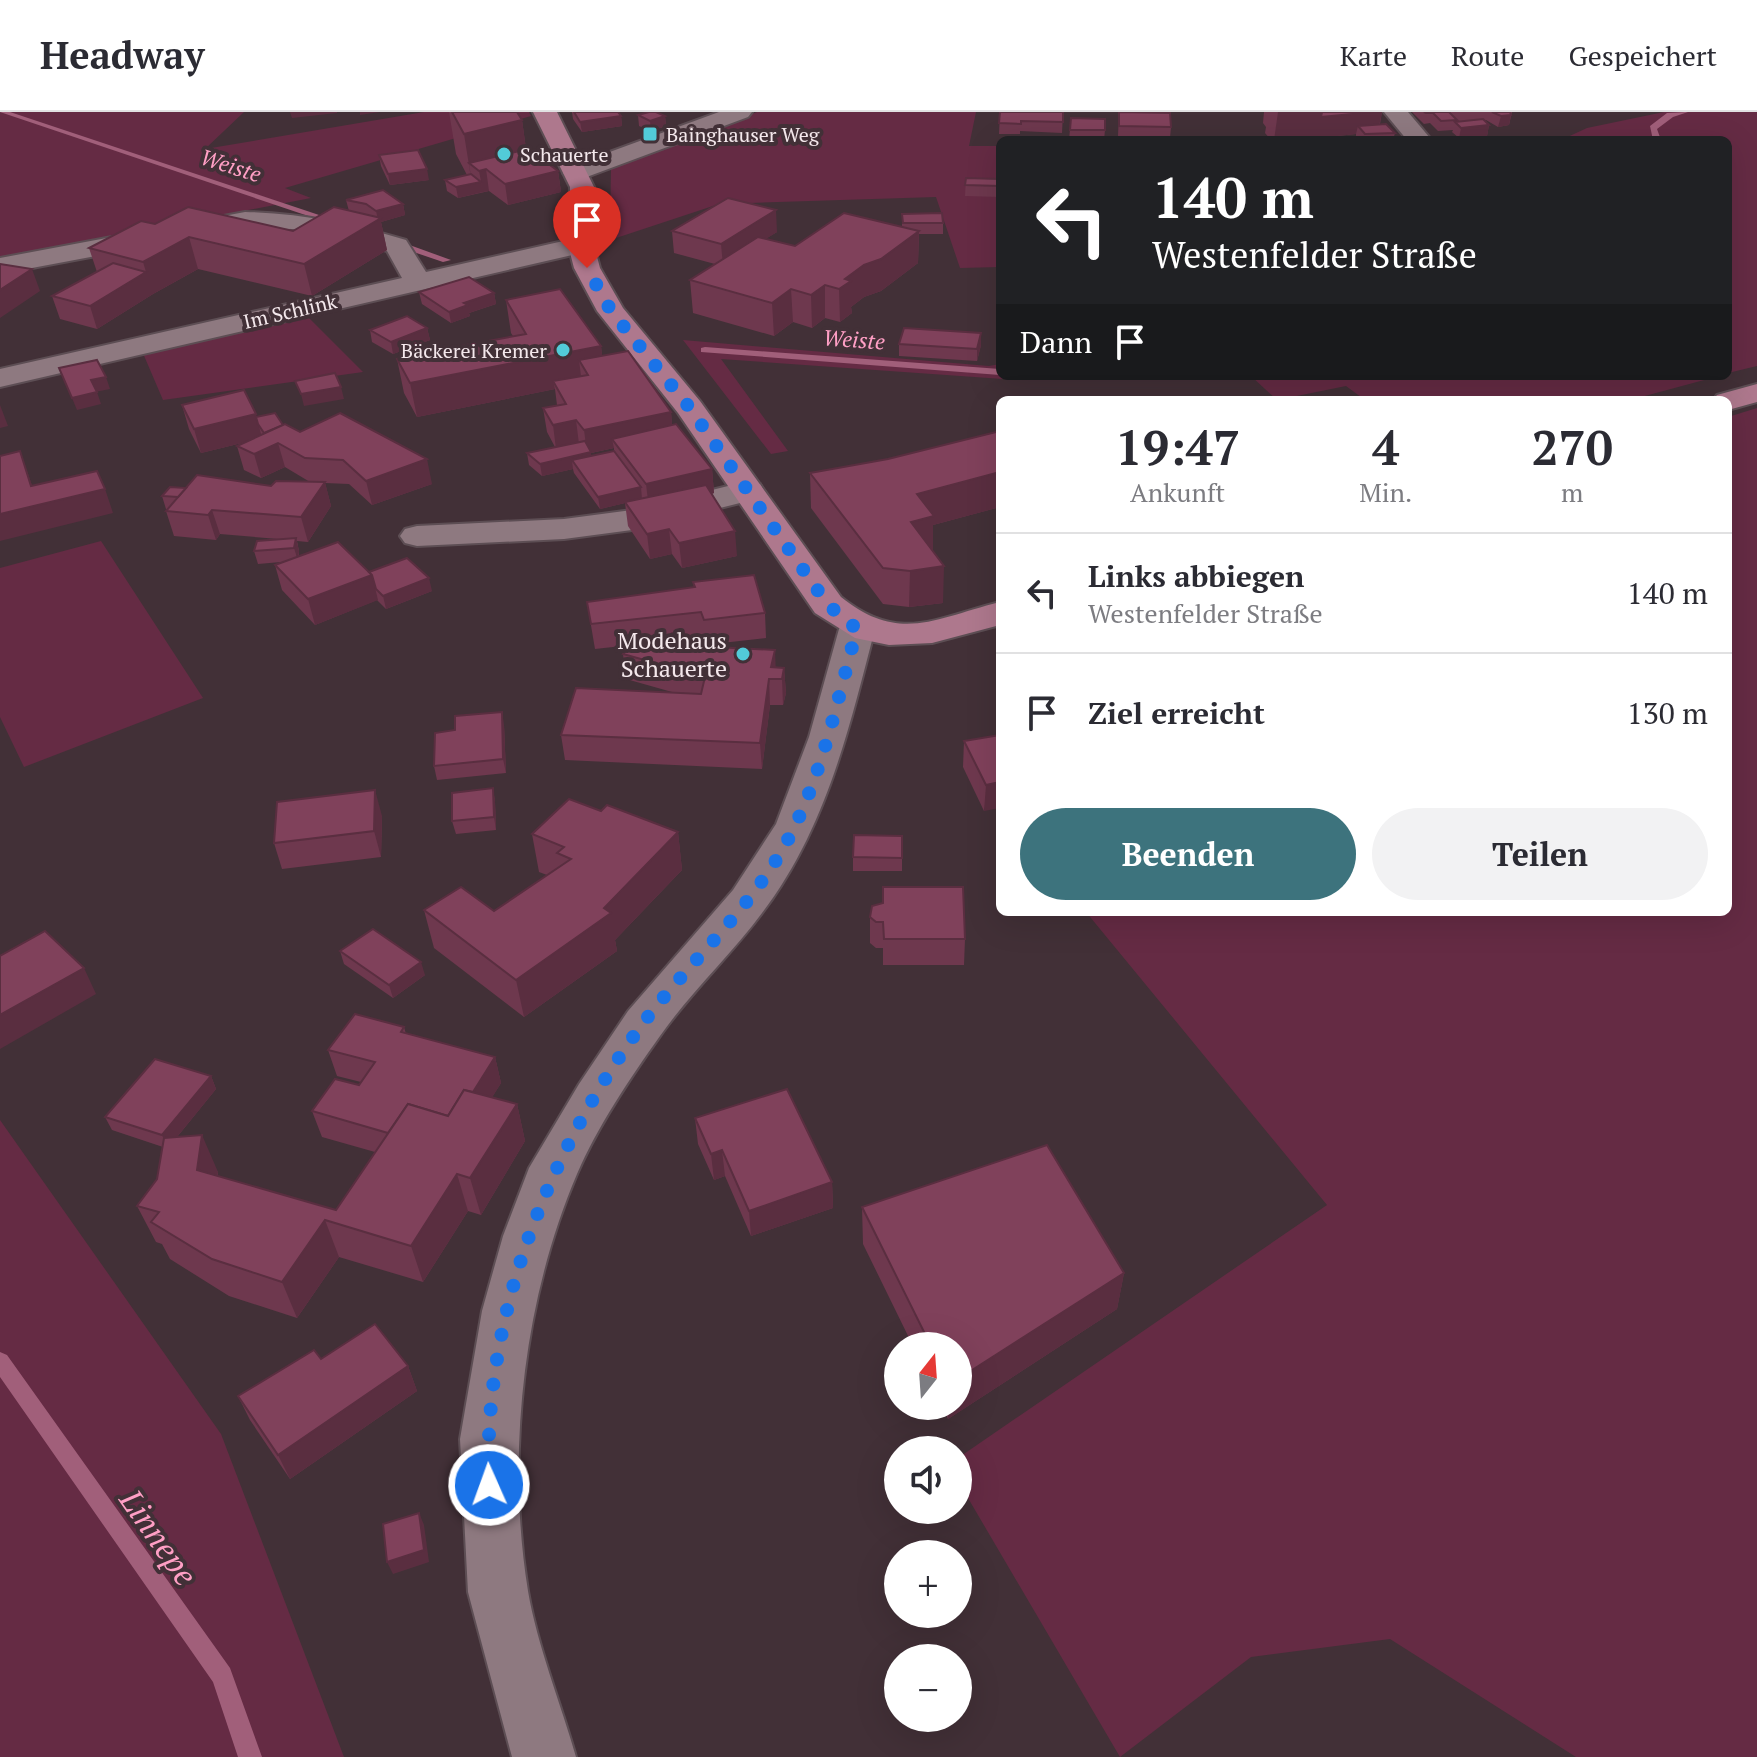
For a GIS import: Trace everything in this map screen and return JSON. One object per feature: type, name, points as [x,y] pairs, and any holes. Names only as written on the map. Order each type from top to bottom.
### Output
[{"type":"main road","points":[[545,112],[575,173],[583,200],[581,245],[587,268],[611,311],[689,407],[828,605],[857,629],[880,634],[910,634],[996,614]]},
{"type":"main road","points":[[1732,400],[1757,393]]},
{"type":"street","points":[[575,173],[740,112]]},
{"type":"street","points":[[1396,112],[1416,136]]},
{"type":"street","points":[[0,266],[245,220],[293,221],[345,230],[397,246],[418,281]]},
{"type":"street","name":"Im Schlink","points":[[0,378],[581,245]]},
{"type":"street","points":[[417,536],[564,529],[632,520],[748,491]]},
{"type":"street","points":[[544,1757],[498,1592],[488,1453],[497,1372],[529,1236],[554,1168],[636,1036],[748,901],[796,825],[828,737],[857,629]]},
{"type":"shaded area","points":[[0,112],[244,112],[205,149],[424,112],[529,112],[531,116],[285,188],[311,198],[0,258]]},
{"type":"shaded area","points":[[757,112],[976,112],[969,146],[996,146],[996,267],[960,268],[936,197],[719,204],[604,242],[610,230],[611,169]]},
{"type":"shaded area","points":[[1664,112],[1757,112],[1757,366],[1732,372],[1732,136],[1570,136],[1587,128]]},
{"type":"shaded area","points":[[304,313],[363,372],[163,400],[142,351]]},
{"type":"shaded area","points":[[683,340],[996,365],[996,379],[721,359],[788,451],[771,454]]},
{"type":"shaded area","points":[[1255,380],[1704,380],[1645,396],[1360,396],[1346,386],[1297,396],[1273,396]]},
{"type":"shaded area","points":[[1757,408],[1757,1757],[1576,1757],[1390,1639],[1251,1657],[1120,1757],[972,1505],[972,1448],[1327,1205],[1089,916],[1732,916],[1732,416]]},
{"type":"shaded area","points":[[101,541],[203,698],[24,767],[0,717],[0,568]]},
{"type":"shaded area","points":[[0,1120],[221,1434],[344,1757],[0,1757]]},
{"type":"building","points":[[452,112],[517,112],[522,120],[464,134]]},
{"type":"building","points":[[574,112],[618,112],[621,116],[580,122]]},
{"type":"building","points":[[649,112],[665,116],[650,121],[638,115]]},
{"type":"building","points":[[1000,112],[1063,112],[1063,122],[999,123]]},
{"type":"building","points":[[1119,112],[1170,113],[1171,127],[1119,126]]},
{"type":"building","points":[[1322,112],[1373,112],[1321,117]]},
{"type":"building","points":[[1424,112],[1449,112],[1457,120],[1441,121],[1433,113]]},
{"type":"building","points":[[1492,112],[1510,112],[1511,115],[1501,116]]},
{"type":"building","points":[[1071,118],[1105,119],[1105,130],[1070,130]]},
{"type":"building","points":[[1483,119],[1489,125],[1461,128],[1455,122]]},
{"type":"building","points":[[1386,124],[1395,133],[1365,134],[1358,126]]},
{"type":"building","points":[[528,149],[558,171],[505,184],[486,169],[479,171],[469,163]]},
{"type":"building","points":[[418,150],[427,169],[388,174],[379,155]]},
{"type":"building","points":[[471,174],[481,182],[456,187],[445,180]]},
{"type":"building","points":[[966,178],[996,179],[996,186],[965,185]]},
{"type":"building","points":[[383,190],[403,204],[376,211],[366,204],[346,200]]},
{"type":"building","points":[[728,198],[776,210],[721,244],[672,231]]},
{"type":"building","points":[[188,207],[293,231],[334,207],[381,218],[304,264],[189,237],[143,262],[89,248],[141,221],[155,224]]},
{"type":"building","points":[[844,213],[919,231],[881,259],[864,265],[845,279],[851,281],[839,289],[825,285],[811,295],[791,289],[772,303],[690,280],[758,237],[795,246]]},
{"type":"building","points":[[942,213],[943,223],[903,223],[902,214]]},
{"type":"building","points":[[113,263],[146,272],[90,306],[52,296]]},
{"type":"building","points":[[0,264],[32,269],[0,290]]},
{"type":"building","points":[[469,277],[494,293],[464,303],[468,305],[449,312],[419,292]]},
{"type":"building","points":[[560,289],[601,346],[410,383],[397,359],[526,334],[506,300]]},
{"type":"building","points":[[407,316],[427,328],[391,342],[370,330]]},
{"type":"building","points":[[904,328],[981,333],[977,349],[899,344]]},
{"type":"building","points":[[628,351],[671,412],[584,430],[576,420],[553,425],[543,408],[566,404],[553,381],[588,375],[579,360]]},
{"type":"building","points":[[97,360],[106,377],[91,380],[97,392],[72,398],[59,368]]},
{"type":"building","points":[[335,373],[341,387],[301,394],[295,381]]},
{"type":"building","points":[[244,390],[256,414],[194,429],[182,405]]},
{"type":"building","points":[[275,413],[283,425],[264,433],[256,417]]},
{"type":"building","points":[[340,413],[427,459],[366,481],[343,460],[305,458],[278,443],[254,454],[237,446],[285,424],[300,432]]},
{"type":"building","points":[[676,424],[712,469],[646,484],[612,439]]},
{"type":"building","points":[[996,432],[996,473],[917,494],[934,516],[911,522],[944,566],[910,571],[883,568],[810,473],[888,459]]},
{"type":"building","points":[[585,441],[591,452],[540,464],[527,453]]},
{"type":"building","points":[[20,451],[31,486],[97,471],[105,489],[0,514],[0,456]]},
{"type":"building","points":[[614,451],[641,487],[598,497],[572,460]]},
{"type":"building","points":[[197,475],[271,486],[276,481],[325,482],[301,517],[212,510],[208,515],[166,511]]},
{"type":"building","points":[[706,485],[735,531],[679,543],[669,529],[647,534],[625,502]]},
{"type":"building","points":[[170,487],[186,488],[178,497],[162,496]]},
{"type":"building","points":[[296,538],[294,548],[254,551],[257,541]]},
{"type":"building","points":[[338,542],[372,575],[308,599],[275,565]]},
{"type":"building","points":[[407,558],[429,578],[383,596],[376,589],[369,572]]},
{"type":"building","points":[[754,575],[765,613],[704,620],[701,612],[591,624],[587,602],[695,587],[693,582]]},
{"type":"building","points":[[672,633],[714,644],[714,647],[775,650],[771,667],[784,668],[782,679],[769,679],[760,743],[561,735],[576,688],[701,694],[705,677],[623,654],[641,635],[664,641]]},
{"type":"building","points":[[502,712],[503,759],[434,766],[435,733],[455,730],[455,716]]},
{"type":"building","points":[[996,736],[996,783],[986,785],[964,741]]},
{"type":"building","points":[[493,788],[494,817],[452,821],[452,793]]},
{"type":"building","points":[[375,790],[374,831],[274,843],[277,802]]},
{"type":"building","points":[[569,799],[601,811],[607,805],[678,832],[604,908],[611,913],[516,980],[424,910],[461,887],[494,911],[571,859],[557,853],[564,847],[532,834]]},
{"type":"building","points":[[854,835],[902,836],[902,858],[853,857]]},
{"type":"building","points":[[883,887],[963,887],[965,939],[884,939],[883,922],[876,922],[870,917],[872,906],[883,903]]},
{"type":"building","points":[[373,929],[421,962],[389,985],[340,951]]},
{"type":"building","points":[[45,931],[84,968],[0,1015],[0,956]]},
{"type":"building","points":[[355,1014],[404,1027],[401,1032],[495,1057],[473,1092],[464,1090],[448,1116],[408,1104],[388,1133],[312,1111],[335,1079],[359,1085],[375,1062],[328,1050]]},
{"type":"building","points":[[155,1059],[211,1076],[162,1135],[105,1117]]},
{"type":"building","points":[[787,1089],[832,1182],[749,1211],[722,1150],[711,1154],[695,1118]]},
{"type":"building","points":[[464,1090],[517,1104],[470,1178],[457,1174],[411,1246],[325,1220],[282,1282],[212,1259],[151,1222],[159,1212],[137,1206],[157,1179],[164,1138],[202,1135],[197,1170],[336,1210],[408,1104],[448,1116]]},
{"type":"building","points":[[1047,1145],[1124,1273],[972,1370],[972,1332],[924,1332],[862,1207]]},
{"type":"building","points":[[375,1324],[408,1366],[278,1455],[238,1396],[314,1350],[321,1359]]},
{"type":"building","points":[[419,1513],[424,1550],[387,1562],[383,1524]]},
{"type":"waterway","name":"Weiste","points":[[2,112],[338,223]]},
{"type":"waterway","name":"Weiste","points":[[1656,136],[1653,128],[1670,115],[1684,112]]},
{"type":"waterway","name":"Weiste","points":[[390,241],[446,260]]},
{"type":"waterway","name":"Weiste","points":[[705,350],[996,372]]},
{"type":"waterway","name":"Linnepe","points":[[0,1361],[222,1676],[250,1757]]},
{"type":"place","name":"Bainghauser Weg","points":[[650,134]]},
{"type":"place","name":"Schauerte","points":[[504,154]]},
{"type":"place","name":"Bäckerei Kremer","points":[[563,350]]},
{"type":"place","name":"Modehaus Schauerte","points":[[743,654]]},
{"type":"route","points":[[489,1485],[488,1439],[509,1311],[529,1236],[554,1168],[644,1023],[748,901],[780,855],[811,787],[857,629],[828,605],[689,407],[611,311],[587,268]]}]
